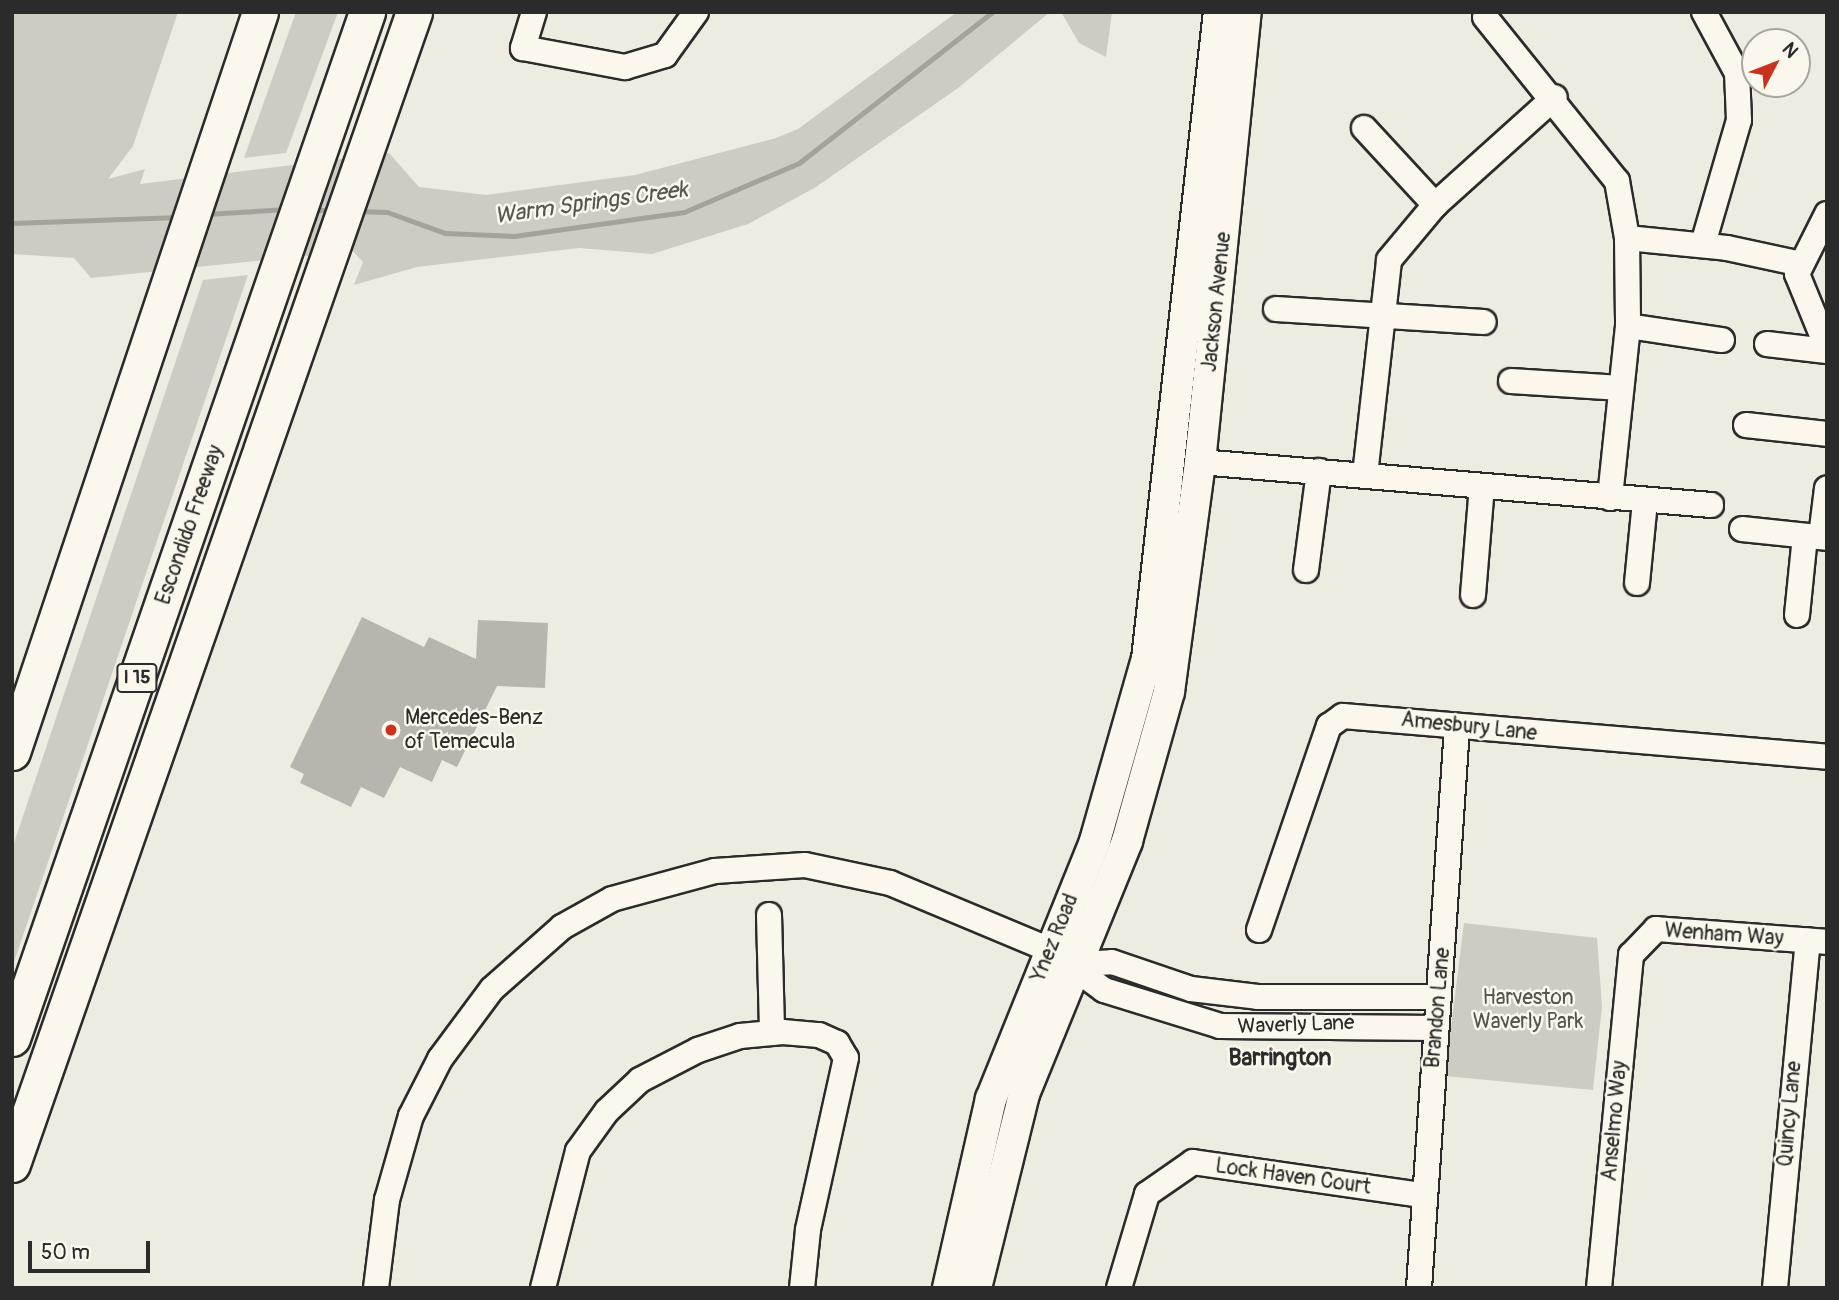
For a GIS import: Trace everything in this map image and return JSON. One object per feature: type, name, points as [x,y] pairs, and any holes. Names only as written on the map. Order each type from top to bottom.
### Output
[{"type":"highway","points":[[12,752],[262,12]]},
{"type":"highway","name":"Escondido Freeway","points":[[12,1038],[367,12]]},
{"type":"highway","points":[[12,1164],[414,12]]},
{"type":"main road","name":"Jackson Avenue","points":[[1172,589],[1200,462],[1201,316],[1219,12]]},
{"type":"main road","name":"Jackson Avenue","points":[[1172,589],[1201,316],[1246,12]]},
{"type":"main road","name":"Ynez Road","points":[[948,1288],[991,1099],[1120,769],[1172,589]]},
{"type":"main road","name":"Ynez Road","points":[[976,1288],[1020,1107],[1140,799],[1169,692],[1172,589]]},
{"type":"street","points":[[534,12],[523,48],[625,66],[665,55],[696,12]]},
{"type":"street","points":[[1704,12],[1737,73],[1739,120],[1706,235]]},
{"type":"street","points":[[1485,17],[1555,97],[1617,181],[1627,238],[1628,326],[1610,498]]},
{"type":"street","points":[[1365,475],[1380,318],[1389,260],[1435,205],[1555,97]]},
{"type":"street","points":[[1364,128],[1435,205]]},
{"type":"street","points":[[1767,344],[1827,349],[1799,269],[1827,214]]},
{"type":"street","points":[[1627,238],[1706,235],[1762,253],[1799,269]]},
{"type":"street","points":[[1276,309],[1380,318],[1483,322]]},
{"type":"street","points":[[1628,326],[1722,340]]},
{"type":"street","points":[[1511,381],[1621,388]]},
{"type":"street","points":[[1746,425],[1827,434]]},
{"type":"street","points":[[1200,462],[1711,505]]},
{"type":"street","points":[[1306,570],[1319,471]]},
{"type":"street","points":[[1473,595],[1482,486]]},
{"type":"street","points":[[1797,615],[1818,537],[1827,488]]},
{"type":"street","points":[[1637,583],[1645,501]]},
{"type":"street","points":[[1742,529],[1818,537]]},
{"type":"street","name":"Amesbury Lane","points":[[1259,930],[1329,726],[1362,714],[1457,728],[1827,757]]},
{"type":"street","name":"Brandon Lane","points":[[1419,1288],[1422,1195],[1439,997],[1457,728]]},
{"type":"street","points":[[376,1288],[399,1153],[440,1059],[509,971],[562,927],[612,899],[715,871],[805,865],[933,898],[1077,964]]},
{"type":"street","points":[[769,915],[772,1033]]},
{"type":"street","name":"Wenham Way","points":[[1630,955],[1656,929],[1817,942]]},
{"type":"street","name":"Quincy Lane","points":[[1775,1288],[1817,942]]},
{"type":"street","name":"Anselmo Way","points":[[1599,1288],[1630,955]]},
{"type":"street","name":"Waverly Lane","points":[[1077,964],[1112,962],[1191,989],[1258,997],[1439,997]]},
{"type":"street","name":"Waverly Lane","points":[[1077,964],[1104,990],[1220,1026],[1436,1028]]},
{"type":"street","points":[[543,1288],[578,1151],[607,1111],[640,1080],[698,1050],[772,1033],[819,1035],[837,1043],[846,1058],[808,1230],[802,1288]]},
{"type":"street","name":"Lock Haven Court","points":[[1119,1288],[1147,1194],[1193,1162],[1422,1195]]},
{"type":"green space","points":[[12,12],[178,12],[133,146],[108,179],[145,169],[140,184],[389,153],[419,187],[486,195],[635,175],[776,138],[798,129],[957,12],[1050,12],[958,88],[816,187],[748,224],[652,254],[579,248],[417,267],[354,285],[363,262],[353,251],[91,278],[74,258],[12,254]]},
{"type":"green space","points":[[296,12],[338,12],[286,153],[244,158]]},
{"type":"green space","points":[[1061,12],[1112,12],[1106,57],[1079,43]]},
{"type":"green space","points":[[248,275],[12,968],[12,849],[203,280]]},
{"type":"green space","name":"Harveston Waverly Park","points":[[1464,923],[1597,938],[1602,1006],[1593,1090],[1445,1076]]},
{"type":"building","name":"Mercedes-Benz of Temecula","points":[[362,617],[424,647],[429,637],[476,659],[478,620],[548,623],[545,688],[497,686],[457,767],[442,760],[432,782],[400,767],[384,798],[361,787],[351,807],[300,783],[304,774],[290,767]]},
{"type":"waterway","name":"Warm Springs Creek","points":[[356,211],[387,212],[445,233],[514,236],[684,212],[799,163],[992,12]]},
{"type":"waterway","name":"Warm Springs Creek","points":[[206,214],[287,209]]},
{"type":"waterway","name":"Warm Springs Creek","points":[[310,210],[332,210]]},
{"type":"waterway","name":"Warm Springs Creek","points":[[12,223],[179,217]]},
{"type":"place","name":"Mercedes-Benz of Temecula","points":[[391,730]]},
{"type":"district","name":"Barrington","points":[[1280,1058]]}]
